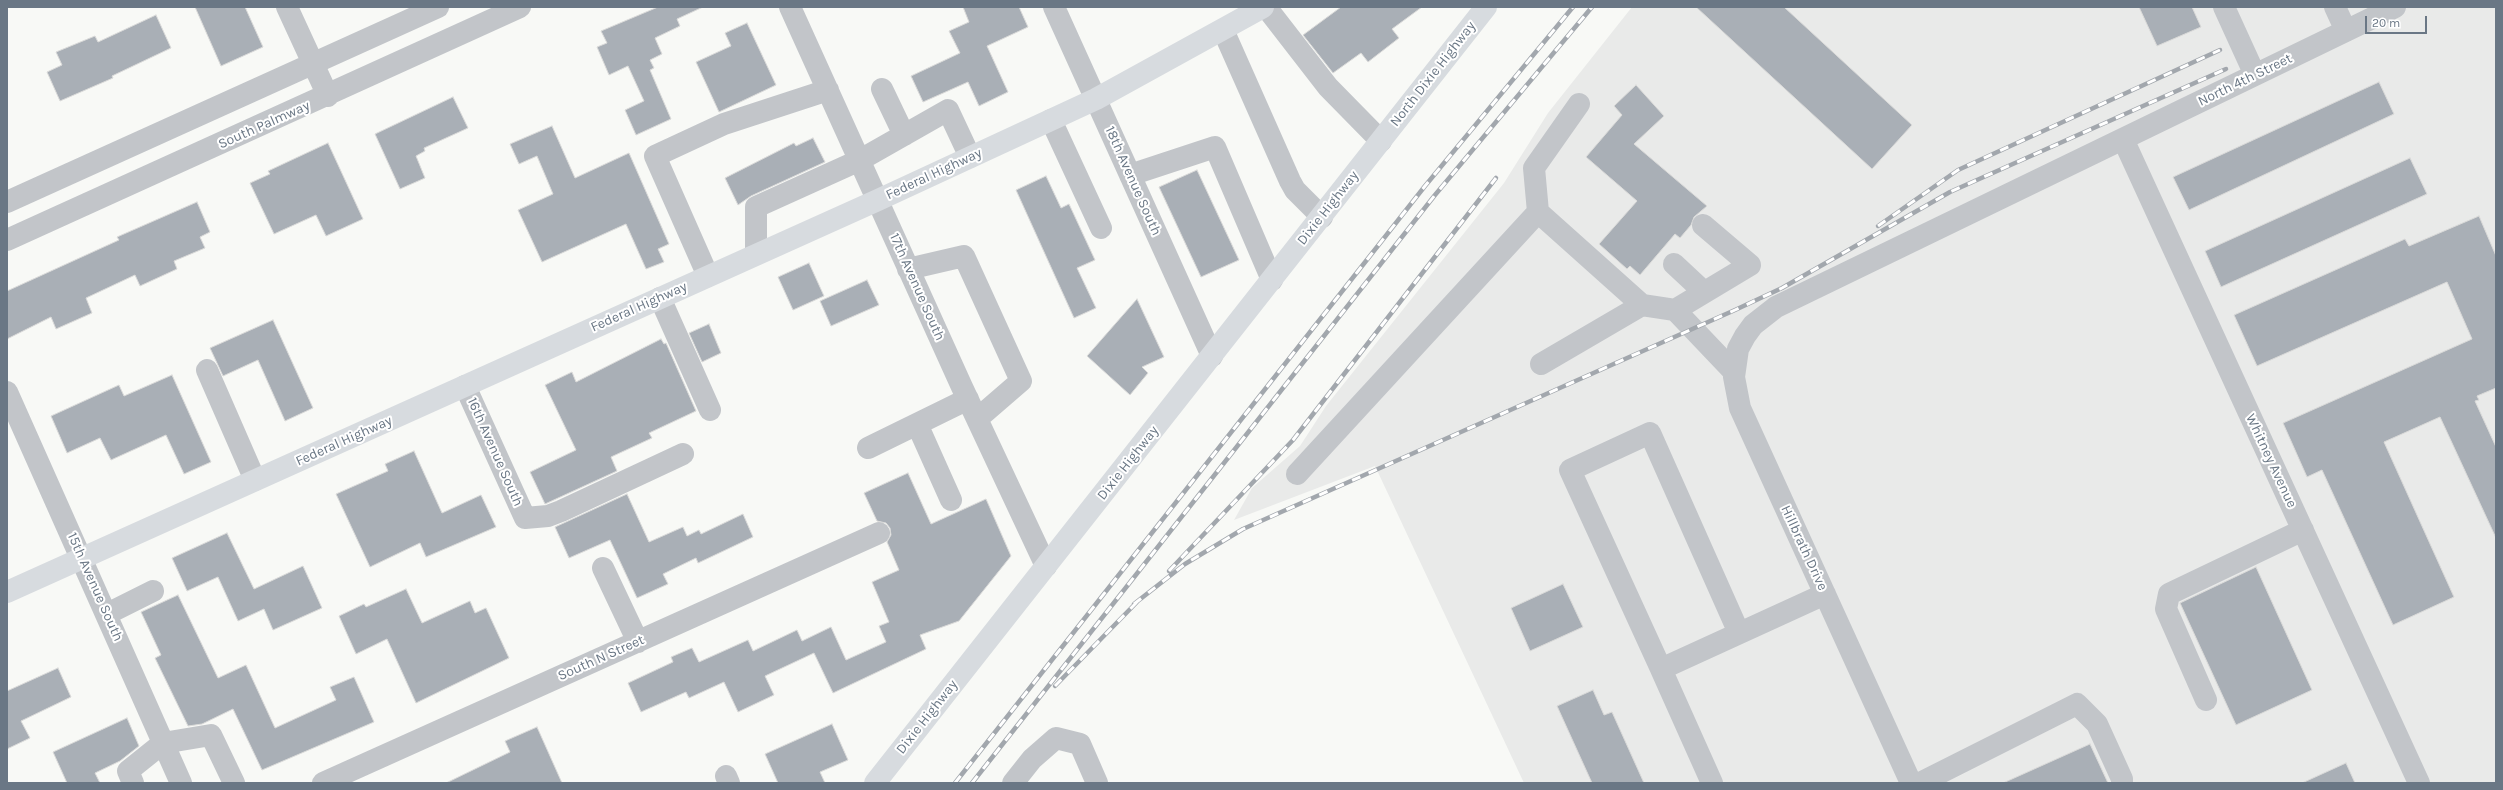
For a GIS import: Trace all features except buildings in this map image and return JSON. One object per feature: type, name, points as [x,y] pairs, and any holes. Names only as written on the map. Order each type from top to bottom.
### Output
[{"type":"main road","name":"Federal Highway","points":[[7,592],[878,200],[1096,99],[1265,7]]},
{"type":"main road","name":"North Dixie Highway","points":[[1380,142],[1486,7]]},
{"type":"main road","name":"Dixie Highway","points":[[875,783],[1380,142]]},
{"type":"street","points":[[287,7],[328,96]]},
{"type":"street","points":[[7,202],[312,62],[438,7]]},
{"type":"street","name":"South Palmway","points":[[7,240],[328,96],[520,7]]},
{"type":"street","name":"17th Avenue South","points":[[790,7],[968,400],[1046,566]]},
{"type":"street","name":"18th Avenue South","points":[[1054,7],[1212,356]]},
{"type":"street","points":[[1265,7],[1328,87],[1380,142]]},
{"type":"street","points":[[2335,7],[2346,31]]},
{"type":"street","name":"North 4th Street","points":[[1764,315],[2395,7]]},
{"type":"street","points":[[2227,8],[2255,75]]},
{"type":"street","points":[[1223,30],[1290,181],[1322,216]]},
{"type":"street","points":[[882,89],[904,135]]},
{"type":"street","points":[[708,276],[655,156],[724,124],[828,90]]},
{"type":"street","points":[[1579,104],[1534,168],[1538,212],[1642,305],[1675,310],[1734,372]]},
{"type":"street","points":[[756,254],[756,207],[860,160],[948,110],[970,157]]},
{"type":"street","points":[[1050,120],[1101,228]]},
{"type":"street","name":"Whitney Avenue","points":[[2123,139],[2419,783]]},
{"type":"street","points":[[1130,175],[1215,147],[1272,280]]},
{"type":"street","points":[[1297,474],[1538,212]]},
{"type":"street","points":[[1675,310],[1750,264],[1702,225]]},
{"type":"street","points":[[908,268],[964,256],[1021,381],[977,419]]},
{"type":"street","points":[[1674,264],[1704,292]]},
{"type":"street","points":[[660,298],[710,410]]},
{"type":"street","points":[[1541,364],[1642,305]]},
{"type":"street","name":"Hillbrath Drive","points":[[1764,315],[1745,336],[1738,349],[1734,372],[1735,392],[1740,408],[1911,783]]},
{"type":"street","points":[[207,370],[255,480]]},
{"type":"street","name":"16th Avenue South","points":[[465,386],[525,518],[548,516],[561,511],[683,454]]},
{"type":"street","name":"15th Avenue South","points":[[7,392],[181,783]]},
{"type":"street","points":[[868,448],[968,400]]},
{"type":"street","points":[[917,424],[952,500]]},
{"type":"street","points":[[1712,783],[1570,470],[1650,433],[1739,633]]},
{"type":"street","points":[[2206,700],[2166,609],[2169,594],[2303,530]]},
{"type":"street","name":"South N Street","points":[[323,783],[879,533]]},
{"type":"street","points":[[603,568],[638,642]]},
{"type":"street","points":[[107,614],[153,591]]},
{"type":"street","points":[[1661,669],[1825,594]]},
{"type":"street","points":[[1920,783],[2077,704],[2097,724],[2122,779],[2122,783]]},
{"type":"street","points":[[133,783],[128,771],[163,743],[211,735],[234,783]]},
{"type":"street","points":[[1013,783],[1032,759],[1056,738],[1080,744],[1097,783]]},
{"type":"shaded area","points":[[1632,7],[2496,7],[2496,783],[1524,783],[1375,466],[1234,520],[1252,488],[1300,446],[1326,406],[1504,183],[1548,113]]},
{"type":"railway","points":[[955,783],[1425,186],[1573,7]]},
{"type":"railway","points":[[972,783],[1435,195],[1592,7]]},
{"type":"railway","points":[[1878,226],[1958,170],[2220,50]]},
{"type":"railway","points":[[1134,604],[1185,564],[1243,529],[1735,310],[1782,288],[1950,192],[2226,69]]},
{"type":"railway","points":[[1169,571],[1293,440],[1496,178]]},
{"type":"railway","points":[[1055,686],[1137,602]]}]
